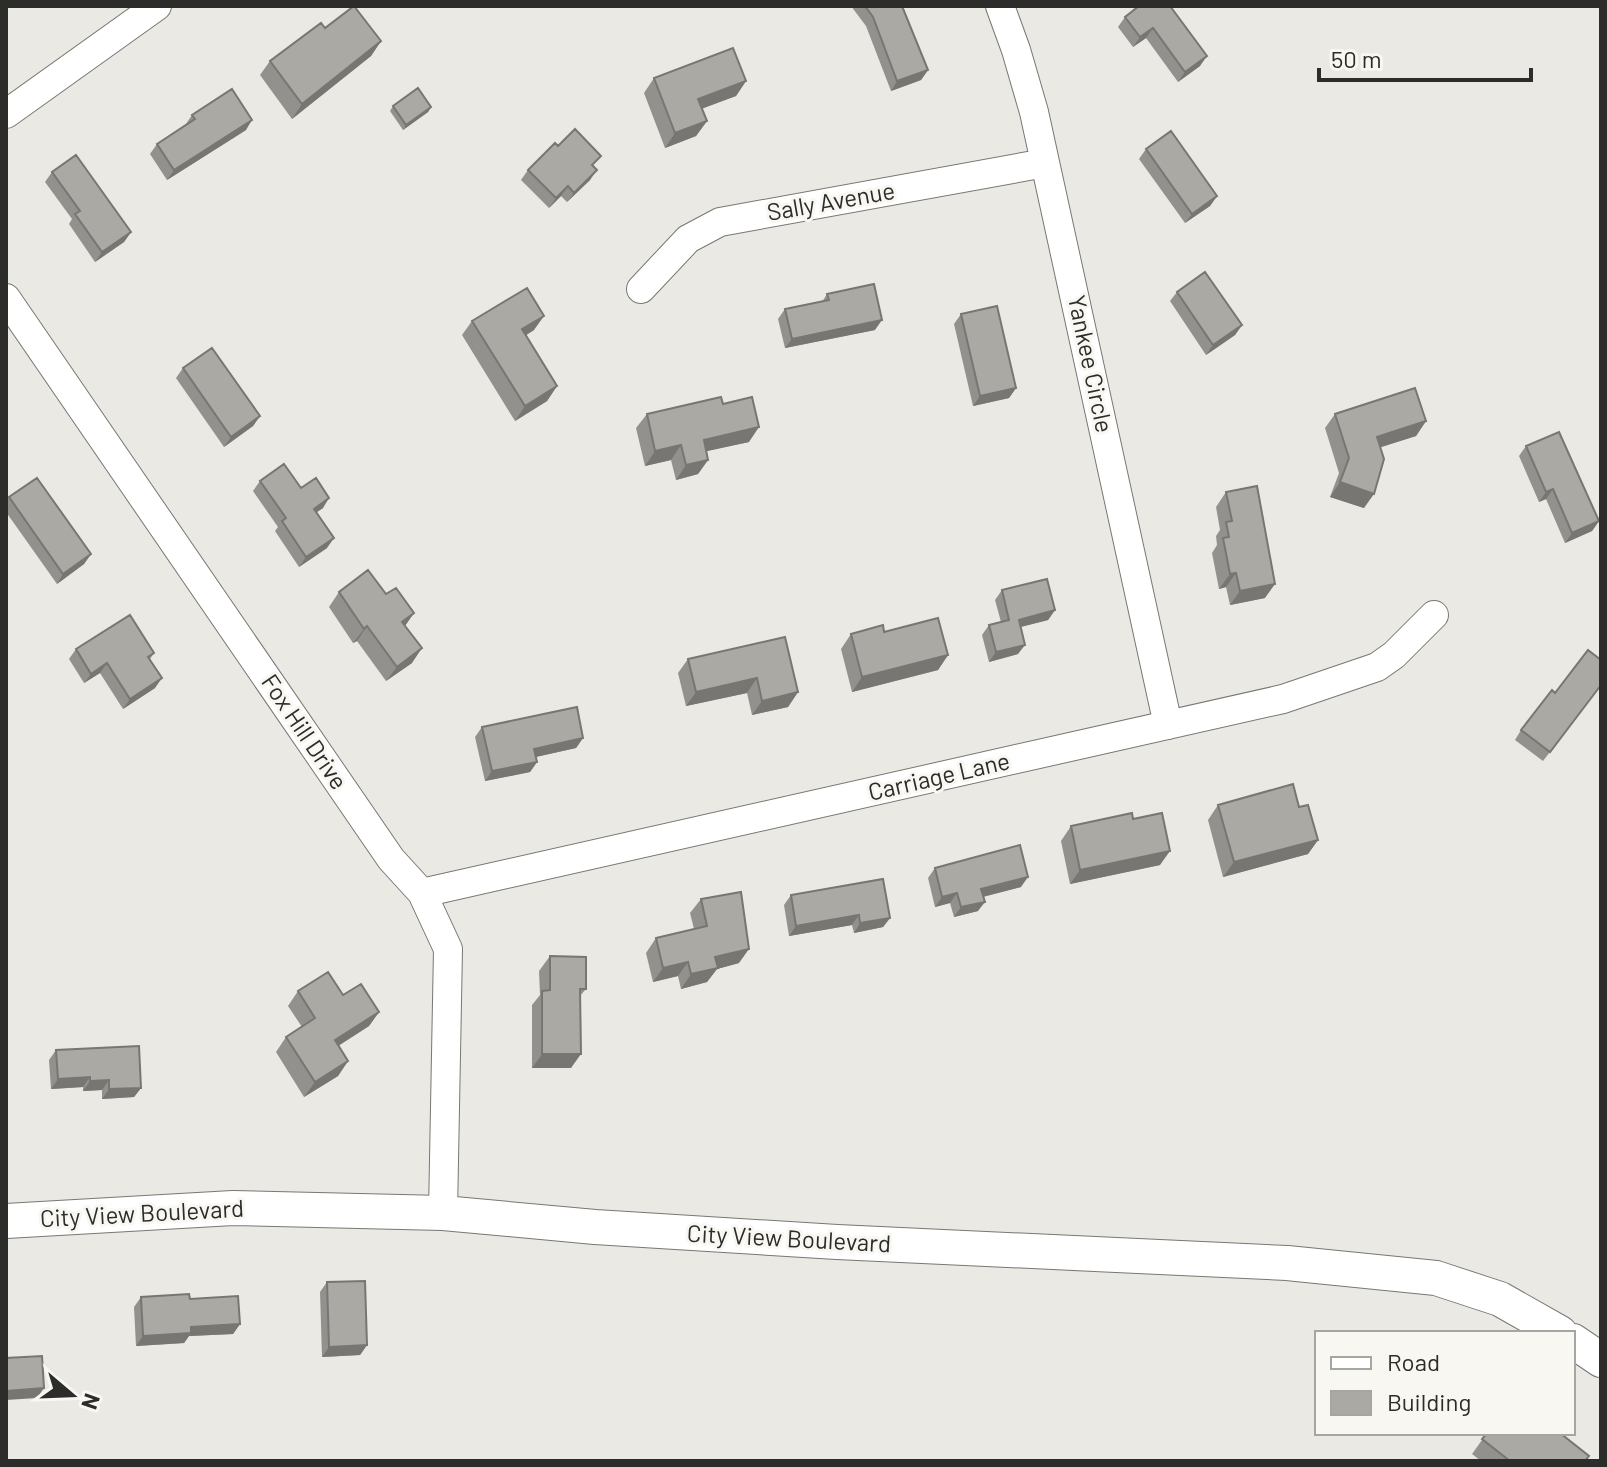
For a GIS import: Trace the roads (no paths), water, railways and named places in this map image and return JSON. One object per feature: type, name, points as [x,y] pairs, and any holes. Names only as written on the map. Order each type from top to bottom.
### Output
[{"type":"street","points":[[6,114],[157,6]]},
{"type":"street","name":"Yankee Circle","points":[[1000,6],[1016,50],[1045,163],[1168,725]]},
{"type":"street","name":"Sally Avenue","points":[[641,289],[688,239],[720,222],[1045,163]]},
{"type":"street","name":"Fox Hill Drive","points":[[6,298],[391,859],[422,893],[448,949],[443,1213]]},
{"type":"street","name":"Carriage Lane","points":[[422,893],[1283,699],[1377,667],[1394,655],[1434,615]]},
{"type":"street","name":"City View Boulevard","points":[[6,1221],[233,1208],[443,1213],[595,1227],[823,1241],[1287,1263],[1436,1278],[1500,1299],[1556,1331]]},
{"type":"street","points":[[1575,1342],[1601,1360]]}]
